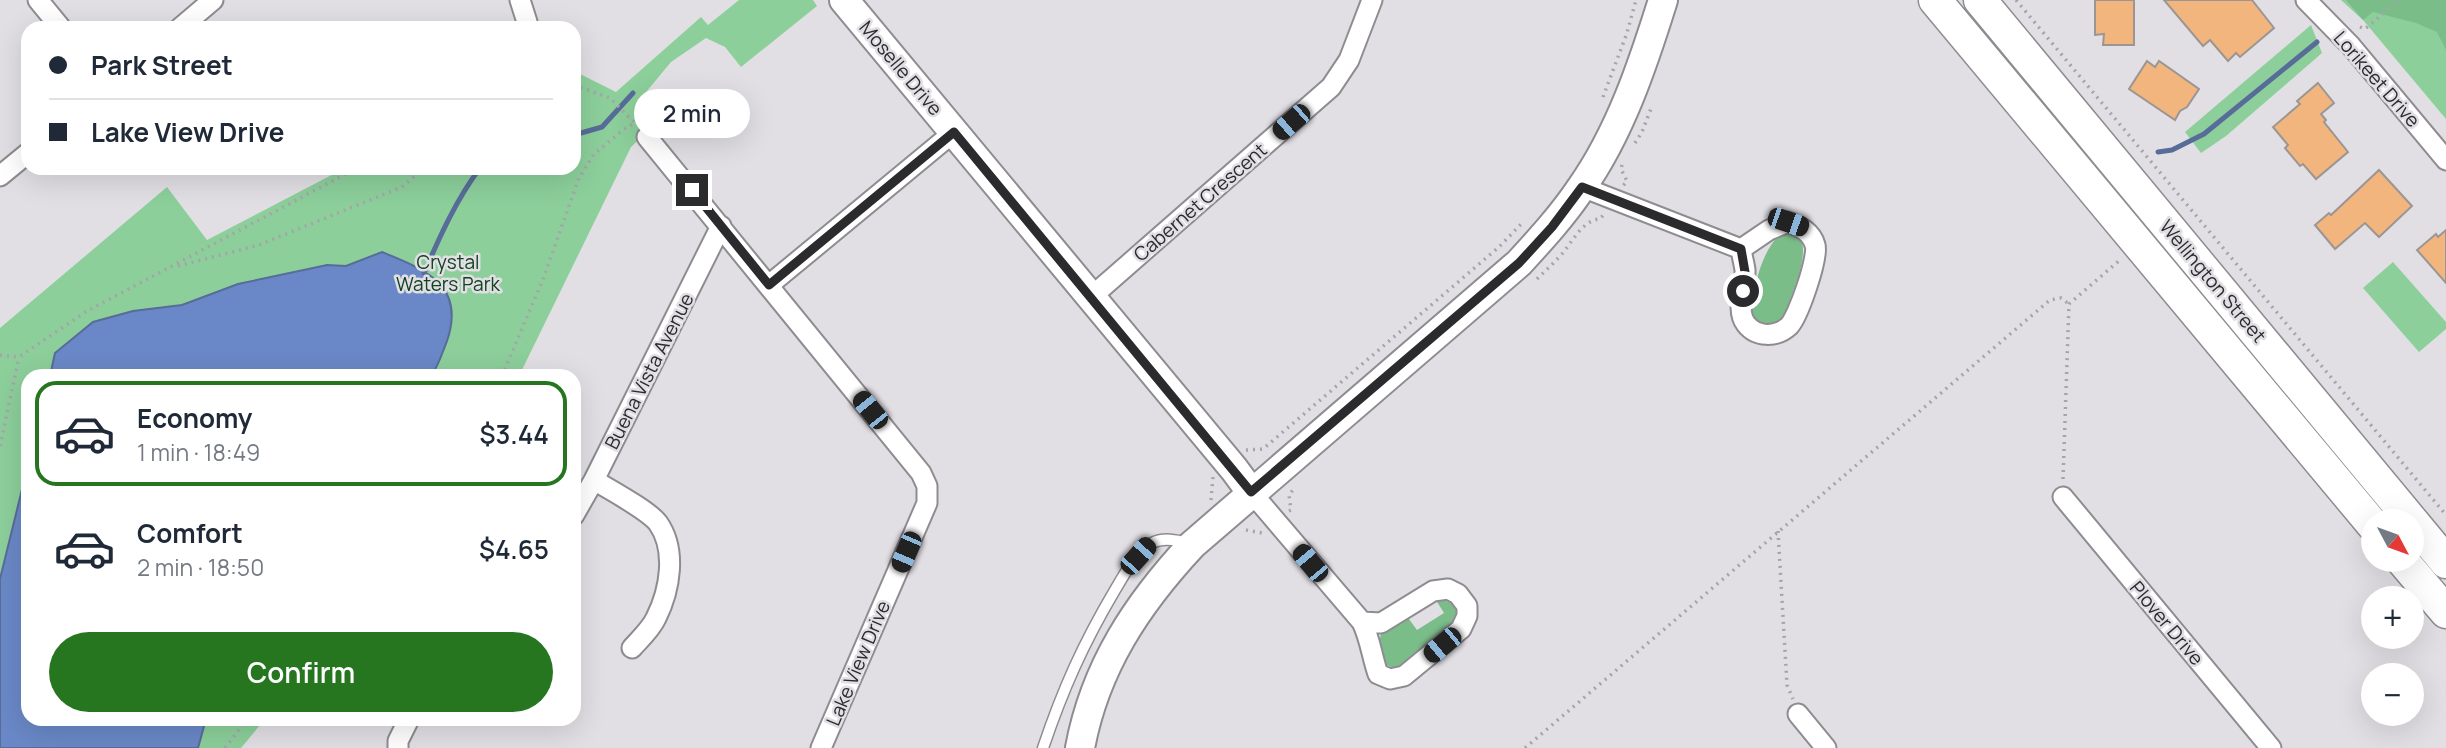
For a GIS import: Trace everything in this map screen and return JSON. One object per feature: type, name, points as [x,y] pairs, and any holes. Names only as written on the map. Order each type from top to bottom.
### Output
[{"type":"main road","name":"Wellington Street","points":[[1935,0],[2361,511]]},
{"type":"main road","name":"Wellington Street","points":[[1980,0],[2446,562]]},
{"type":"main road","points":[[2412,572],[2446,612]]},
{"type":"street","points":[[37,0],[55,21]]},
{"type":"street","points":[[188,21],[214,0]]},
{"type":"street","points":[[520,0],[527,21]]},
{"type":"street","name":"Moselle Drive","points":[[845,0],[1251,492]]},
{"type":"street","name":"Cabernet Crescent","points":[[1090,298],[1331,88],[1349,61],[1372,0]]},
{"type":"street","points":[[1080,748],[1090,707],[1111,655],[1157,582],[1192,545],[1251,492],[1519,263],[1552,227],[1582,187],[1606,147],[1651,38],[1661,0]]},
{"type":"street","name":"Lorikeet Drive","points":[[2306,0],[2351,46],[2446,160]]},
{"type":"street","name":"Lake View Drive","points":[[641,130],[921,473],[927,486],[927,503],[821,748]]},
{"type":"street","points":[[769,285],[954,132]]},
{"type":"street","points":[[0,176],[21,159]]},
{"type":"street","points":[[1582,187],[1741,249]]},
{"type":"street","points":[[1788,222],[1805,228],[1815,243],[1816,257],[1796,313],[1789,326],[1772,335],[1760,334],[1745,323],[1741,310],[1745,272],[1741,249],[1769,230],[1788,222]]},
{"type":"street","name":"Buena Vista Avenue","points":[[581,503],[721,226]]},
{"type":"street","points":[[594,480],[657,522],[666,541],[671,566],[667,589],[656,620],[632,648]]},
{"type":"street","points":[[1251,492],[1362,622],[1378,674],[1390,679],[1404,676],[1461,629],[1467,606],[1458,594],[1448,589],[1433,591],[1381,623],[1362,622]]},
{"type":"street","name":"Plover Drive","points":[[2063,497],[2271,748]]},
{"type":"street","points":[[1798,715],[1826,748]]},
{"type":"street","points":[[398,748],[398,741],[406,726]]},
{"type":"lane","points":[[1043,748],[1062,691],[1088,635],[1127,569],[1150,544],[1161,540],[1177,540],[1192,545]]},
{"type":"path","points":[[1602,100],[1627,33],[1636,0]]},
{"type":"path","points":[[2016,0],[2446,515]]},
{"type":"path","points":[[2353,20],[2365,29],[2399,0]]},
{"type":"path","points":[[581,88],[610,98],[626,113]]},
{"type":"path","points":[[581,175],[594,154],[624,129],[641,130]]},
{"type":"path","points":[[0,355],[19,357],[87,311],[344,175]]},
{"type":"path","points":[[173,267],[260,245],[402,187],[416,175]]},
{"type":"path","points":[[505,369],[543,279],[581,175]]},
{"type":"path","points":[[1243,451],[1263,449],[1499,247],[1533,212]]},
{"type":"path","points":[[2063,497],[2069,304],[2139,244]]},
{"type":"path","points":[[1525,748],[2050,300],[2061,298],[2069,304]]},
{"type":"path","points":[[0,446],[19,357]]},
{"type":"path","points":[[1778,531],[1787,685],[1798,715]]},
{"type":"path","points":[[225,748],[242,726]]},
{"type":"green space","name":"Crystal Waters Park","points":[[739,0],[813,0],[817,6],[741,67],[725,47],[706,38],[671,62],[637,103],[654,125],[631,147],[522,369],[21,369],[21,726],[259,726],[241,748],[0,748],[0,328],[167,187],[207,240],[332,175],[581,175],[581,74],[616,92],[701,17],[708,25]]},
{"type":"green space","points":[[2341,0],[2446,0],[2446,119],[2363,20]]},
{"type":"green space","points":[[2346,0],[2446,0],[2446,50],[2437,32],[2416,23],[2373,12],[2363,20]]},
{"type":"green space","points":[[2311,25],[2322,53],[2226,136],[2201,153],[2185,132]]},
{"type":"green space","points":[[1782,232],[1800,236],[1803,245],[1801,266],[1782,321],[1764,324],[1748,312],[1764,259]]},
{"type":"green space","points":[[2393,262],[2446,322],[2446,329],[2419,352],[2363,288]]},
{"type":"green space","points":[[1434,597],[1452,603],[1458,614],[1452,627],[1396,669],[1384,664],[1379,646],[1381,632],[1406,615],[1417,630],[1444,613]]},
{"type":"water","points":[[382,252],[427,273],[438,282],[451,306],[451,322],[447,341],[435,369],[52,369],[55,353],[93,322],[133,311],[182,305],[238,284],[327,265],[346,266]]},
{"type":"water","points":[[21,494],[21,726],[204,726],[198,748],[0,748],[0,579]]},
{"type":"building","points":[[2095,0],[2134,0],[2134,45],[2103,45],[2104,34],[2095,35]]},
{"type":"building","points":[[2164,0],[2252,0],[2274,28],[2240,57],[2236,53],[2228,61],[2210,40],[2203,46]]},
{"type":"building","points":[[2147,61],[2155,67],[2159,61],[2199,89],[2175,120],[2129,89]]},
{"type":"building","points":[[2318,83],[2334,103],[2321,114],[2326,120],[2324,122],[2348,152],[2316,179],[2303,164],[2300,166],[2285,148],[2288,145],[2273,127],[2300,104],[2297,101]]},
{"type":"building","points":[[2379,170],[2412,206],[2379,237],[2365,223],[2335,249],[2315,225],[2329,213],[2331,215]]},
{"type":"building","points":[[2446,230],[2446,283],[2417,250],[2436,234],[2438,237]]},
{"type":"waterway","points":[[2158,152],[2172,150],[2204,134],[2317,42]]},
{"type":"waterway","points":[[581,133],[602,127],[633,93]]},
{"type":"waterway","points":[[424,273],[442,232],[475,175]]},
{"type":"route","points":[[692,190],[769,285],[954,132],[1251,492],[1519,263],[1552,227],[1582,187],[1741,249],[1745,272],[1743,291]]}]
